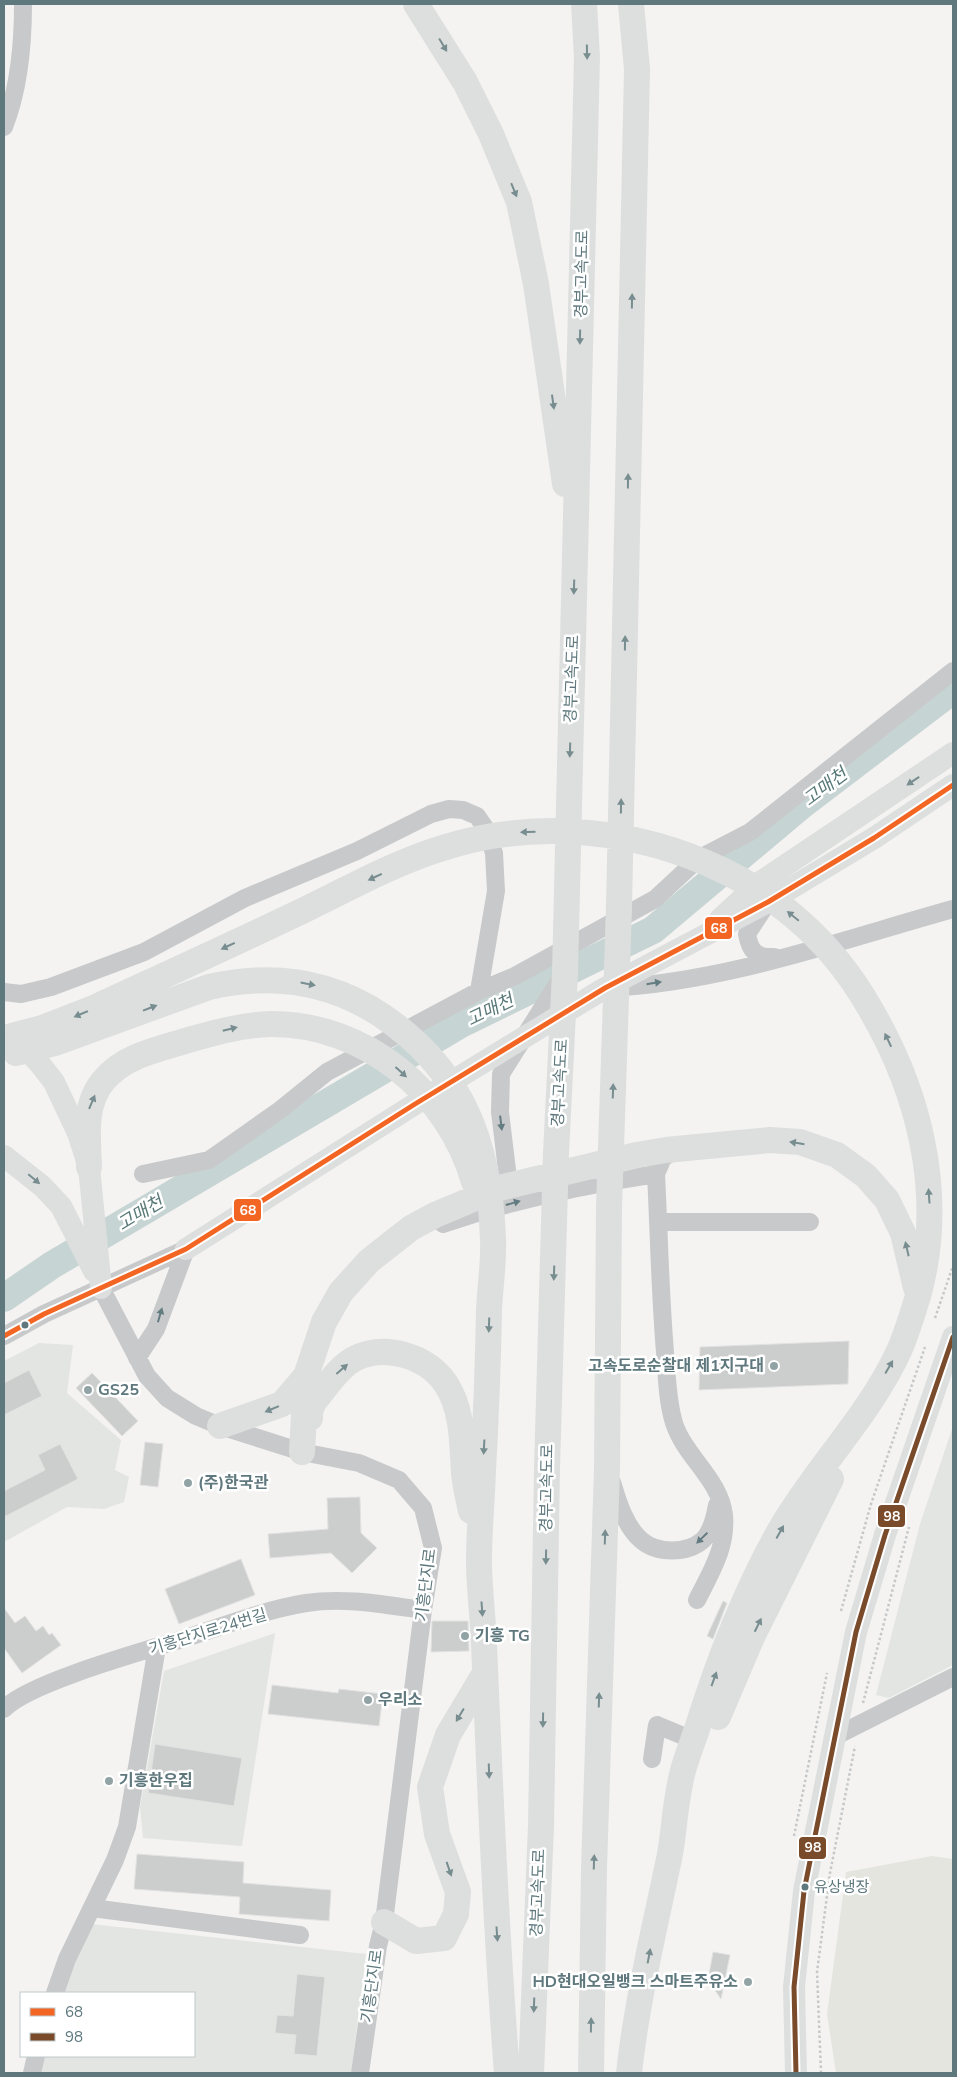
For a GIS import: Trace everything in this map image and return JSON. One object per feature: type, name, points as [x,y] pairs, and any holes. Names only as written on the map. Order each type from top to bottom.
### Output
[{"type":"highway","points":[[416,4],[469,90],[491,134],[519,202],[536,284],[575,558]]},
{"type":"highway","name":"경부고속도로","points":[[531,2073],[541,1824],[547,1479],[556,1153],[566,935],[587,58],[584,4]]},
{"type":"highway","points":[[631,4],[637,69]]},
{"type":"highway","points":[[591,2073],[594,1868],[607,1468],[609,1208],[619,907],[637,69],[641,4]]},
{"type":"highway","points":[[49,1036],[96,1007],[419,856],[481,838],[519,832],[555,831],[645,842],[690,855],[731,874],[758,891],[814,933],[852,976],[886,1036],[900,1068],[916,1114],[924,1149],[930,1207],[926,1259],[918,1296],[898,1353],[868,1403],[752,1636],[720,1710],[671,1850]]},
{"type":"highway","points":[[5,1044],[49,1036],[235,981],[275,980],[314,985],[352,997],[405,1032],[441,1070],[452,1108]]},
{"type":"highway","points":[[90,1180],[88,1112],[103,1080],[139,1055],[237,1027],[262,1025],[300,1027],[345,1037],[380,1055],[426,1096],[452,1108],[476,1134],[476,1162],[481,1217],[489,1243],[490,1291],[479,1561],[491,1843],[507,2073]]},
{"type":"highway","points":[[302,1452],[306,1376],[324,1322],[332,1305],[369,1261],[411,1228],[435,1215],[499,1188],[640,1154],[677,1148],[770,1140],[800,1142],[837,1155],[866,1176],[887,1200],[903,1233],[918,1296]]},
{"type":"highway","points":[[302,1452],[307,1438],[310,1405],[341,1369],[354,1359],[370,1354],[393,1353],[415,1358],[437,1372],[453,1395],[462,1434],[465,1475],[479,1561]]},
{"type":"highway","points":[[220,1426],[282,1404],[306,1376]]},
{"type":"highway","points":[[629,2073],[640,1999],[671,1850],[680,1780],[732,1628],[780,1530],[810,1483],[868,1403]]},
{"type":"highway","points":[[384,1922],[416,1941],[444,1938],[456,1914],[458,1892],[437,1834],[430,1787],[448,1735],[485,1673]]},
{"type":"main road","points":[[695,942],[759,882],[953,753]]},
{"type":"main road","points":[[186,1249],[415,1104],[605,988],[768,902],[874,838],[953,785]]},
{"type":"main road","points":[[5,1044],[40,1064],[54,1082],[72,1116],[90,1180],[87,1235],[102,1288]]},
{"type":"main road","points":[[4,1156],[42,1186],[87,1235]]},
{"type":"main road","points":[[61,1206],[68,1208],[80,1205],[90,1180]]},
{"type":"main road","points":[[796,2073],[794,1987],[804,1891],[834,1736],[864,1606],[922,1423],[953,1337]]},
{"type":"street","points":[[4,127],[14,88],[22,37],[22,4]]},
{"type":"street","points":[[143,1174],[210,1160],[280,1110],[327,1072],[479,991],[515,976],[655,899],[698,859],[750,832],[953,671]]},
{"type":"street","points":[[4,992],[21,994],[51,987],[144,952],[245,898],[356,851],[431,814],[449,809],[464,810],[477,816],[486,829],[494,853],[496,891],[479,991]]},
{"type":"street","points":[[768,902],[747,934],[749,946],[754,954],[763,958],[782,957]]},
{"type":"street","points":[[605,988],[630,987],[694,976],[782,957],[953,909]]},
{"type":"street","points":[[499,1188],[507,1170],[500,1112],[501,1074],[565,973]]},
{"type":"street","points":[[656,1174],[663,1158],[677,1148]]},
{"type":"street","points":[[640,1154],[649,1160],[656,1174],[660,1288],[669,1400],[679,1432],[718,1494],[724,1514],[725,1539],[720,1555],[697,1600]]},
{"type":"street","points":[[310,1405],[313,1378],[328,1332],[341,1305],[357,1283],[372,1267],[401,1244],[439,1226],[520,1200],[589,1184],[656,1174]]},
{"type":"street","points":[[658,1222],[810,1222]]},
{"type":"street","points":[[4,1336],[186,1249]]},
{"type":"street","points":[[137,1358],[156,1329],[186,1249]]},
{"type":"street","name":"기흥단지로","points":[[102,1288],[147,1376],[167,1398],[196,1416],[220,1426],[302,1452],[359,1463],[399,1480],[423,1508],[433,1548],[423,1610],[384,1922],[378,1946],[360,2073]]},
{"type":"street","points":[[607,1468],[620,1507],[630,1527],[641,1540],[657,1550],[670,1551],[694,1546],[703,1540],[712,1526],[718,1494]]},
{"type":"street","name":"기흥단지로24번길","points":[[4,1709],[9,1703],[35,1690],[157,1647],[254,1616],[307,1603],[364,1602],[423,1610]]},
{"type":"street","points":[[55,1992],[67,1959],[115,1860],[127,1827],[157,1647]]},
{"type":"street","points":[[834,1736],[953,1677]]},
{"type":"street","points":[[652,1759],[657,1725],[693,1740]]},
{"type":"street","points":[[92,1908],[300,1936]]},
{"type":"street","points":[[32,2073],[36,2057]]},
{"type":"shaded area","points":[[39,1343],[73,1345],[67,1393],[121,1440],[115,1470],[129,1477],[124,1502],[104,1509],[67,1507],[4,1542],[4,1361]]},
{"type":"shaded area","points":[[953,1426],[953,1665],[889,1698],[876,1695],[920,1524]]},
{"type":"shaded area","points":[[275,1633],[242,1846],[143,1838],[140,1807],[164,1671]]},
{"type":"shaded area","points":[[932,1856],[953,1859],[953,2073],[836,2073],[827,2014],[846,1872]]},
{"type":"shaded area","points":[[91,1924],[366,1954],[351,2073],[40,2073],[43,2057],[195,2057],[195,1992],[62,1992]]},
{"type":"building","name":"고속도로순찰대 제1지구대","points":[[849,1341],[848,1384],[699,1390],[700,1347]]},
{"type":"building","points":[[29,1370],[42,1396],[4,1415],[4,1383]]},
{"type":"building","points":[[92,1373],[138,1421],[122,1436],[76,1388]]},
{"type":"building","points":[[145,1442],[163,1444],[158,1487],[140,1485]]},
{"type":"building","points":[[60,1444],[78,1479],[4,1517],[4,1491],[45,1470],[38,1455]]},
{"type":"building","points":[[360,1497],[361,1533],[377,1548],[352,1573],[331,1553],[270,1558],[268,1534],[328,1529],[327,1498]]},
{"type":"building","points":[[241,1559],[255,1595],[179,1624],[165,1589]]},
{"type":"building","points":[[723,1601],[727,1603],[713,1639],[707,1636]]},
{"type":"building","points":[[4,1608],[15,1623],[25,1616],[36,1631],[43,1626],[49,1635],[52,1633],[61,1645],[22,1673],[4,1648]]},
{"type":"building","points":[[432,1621],[468,1621],[469,1651],[431,1652]]},
{"type":"building","points":[[272,1685],[338,1693],[339,1689],[383,1694],[379,1726],[268,1714]]},
{"type":"building","points":[[155,1744],[242,1758],[234,1806],[148,1793]]},
{"type":"building","points":[[137,1854],[244,1862],[243,1883],[331,1890],[329,1921],[239,1914],[240,1897],[134,1889]]},
{"type":"building","points":[[713,1952],[730,1955],[721,1999],[708,1980]]},
{"type":"building","points":[[297,1974],[325,1977],[317,2056],[294,2054],[296,2035],[275,2033],[277,2015],[293,2016]]},
{"type":"waterway","name":"고매천","points":[[4,1298],[52,1265],[461,1024],[653,930],[803,804],[953,690]]},
{"type":"transit line","name":"68","points":[[4,1336],[44,1314],[186,1249],[415,1104],[605,988],[768,902],[874,838],[953,785]]},
{"type":"transit line","name":"98","points":[[796,2073],[794,1987],[804,1891],[856,1632],[885,1535],[953,1337]]},
{"type":"place","name":"고속도로순찰대 제1지구대","points":[[774,1366]]},
{"type":"place","name":"GS25","points":[[88,1390]]},
{"type":"place","name":"(주)한국관","points":[[188,1483]]},
{"type":"place","name":"기흥 TG","points":[[465,1636]]},
{"type":"place","name":"우리소","points":[[368,1700]]},
{"type":"place","name":"기흥한우집","points":[[109,1781]]},
{"type":"place","name":"유상냉장","points":[[805,1887]]},
{"type":"place","name":"HD현대오일뱅크 스마트주유소","points":[[748,1982]]}]
